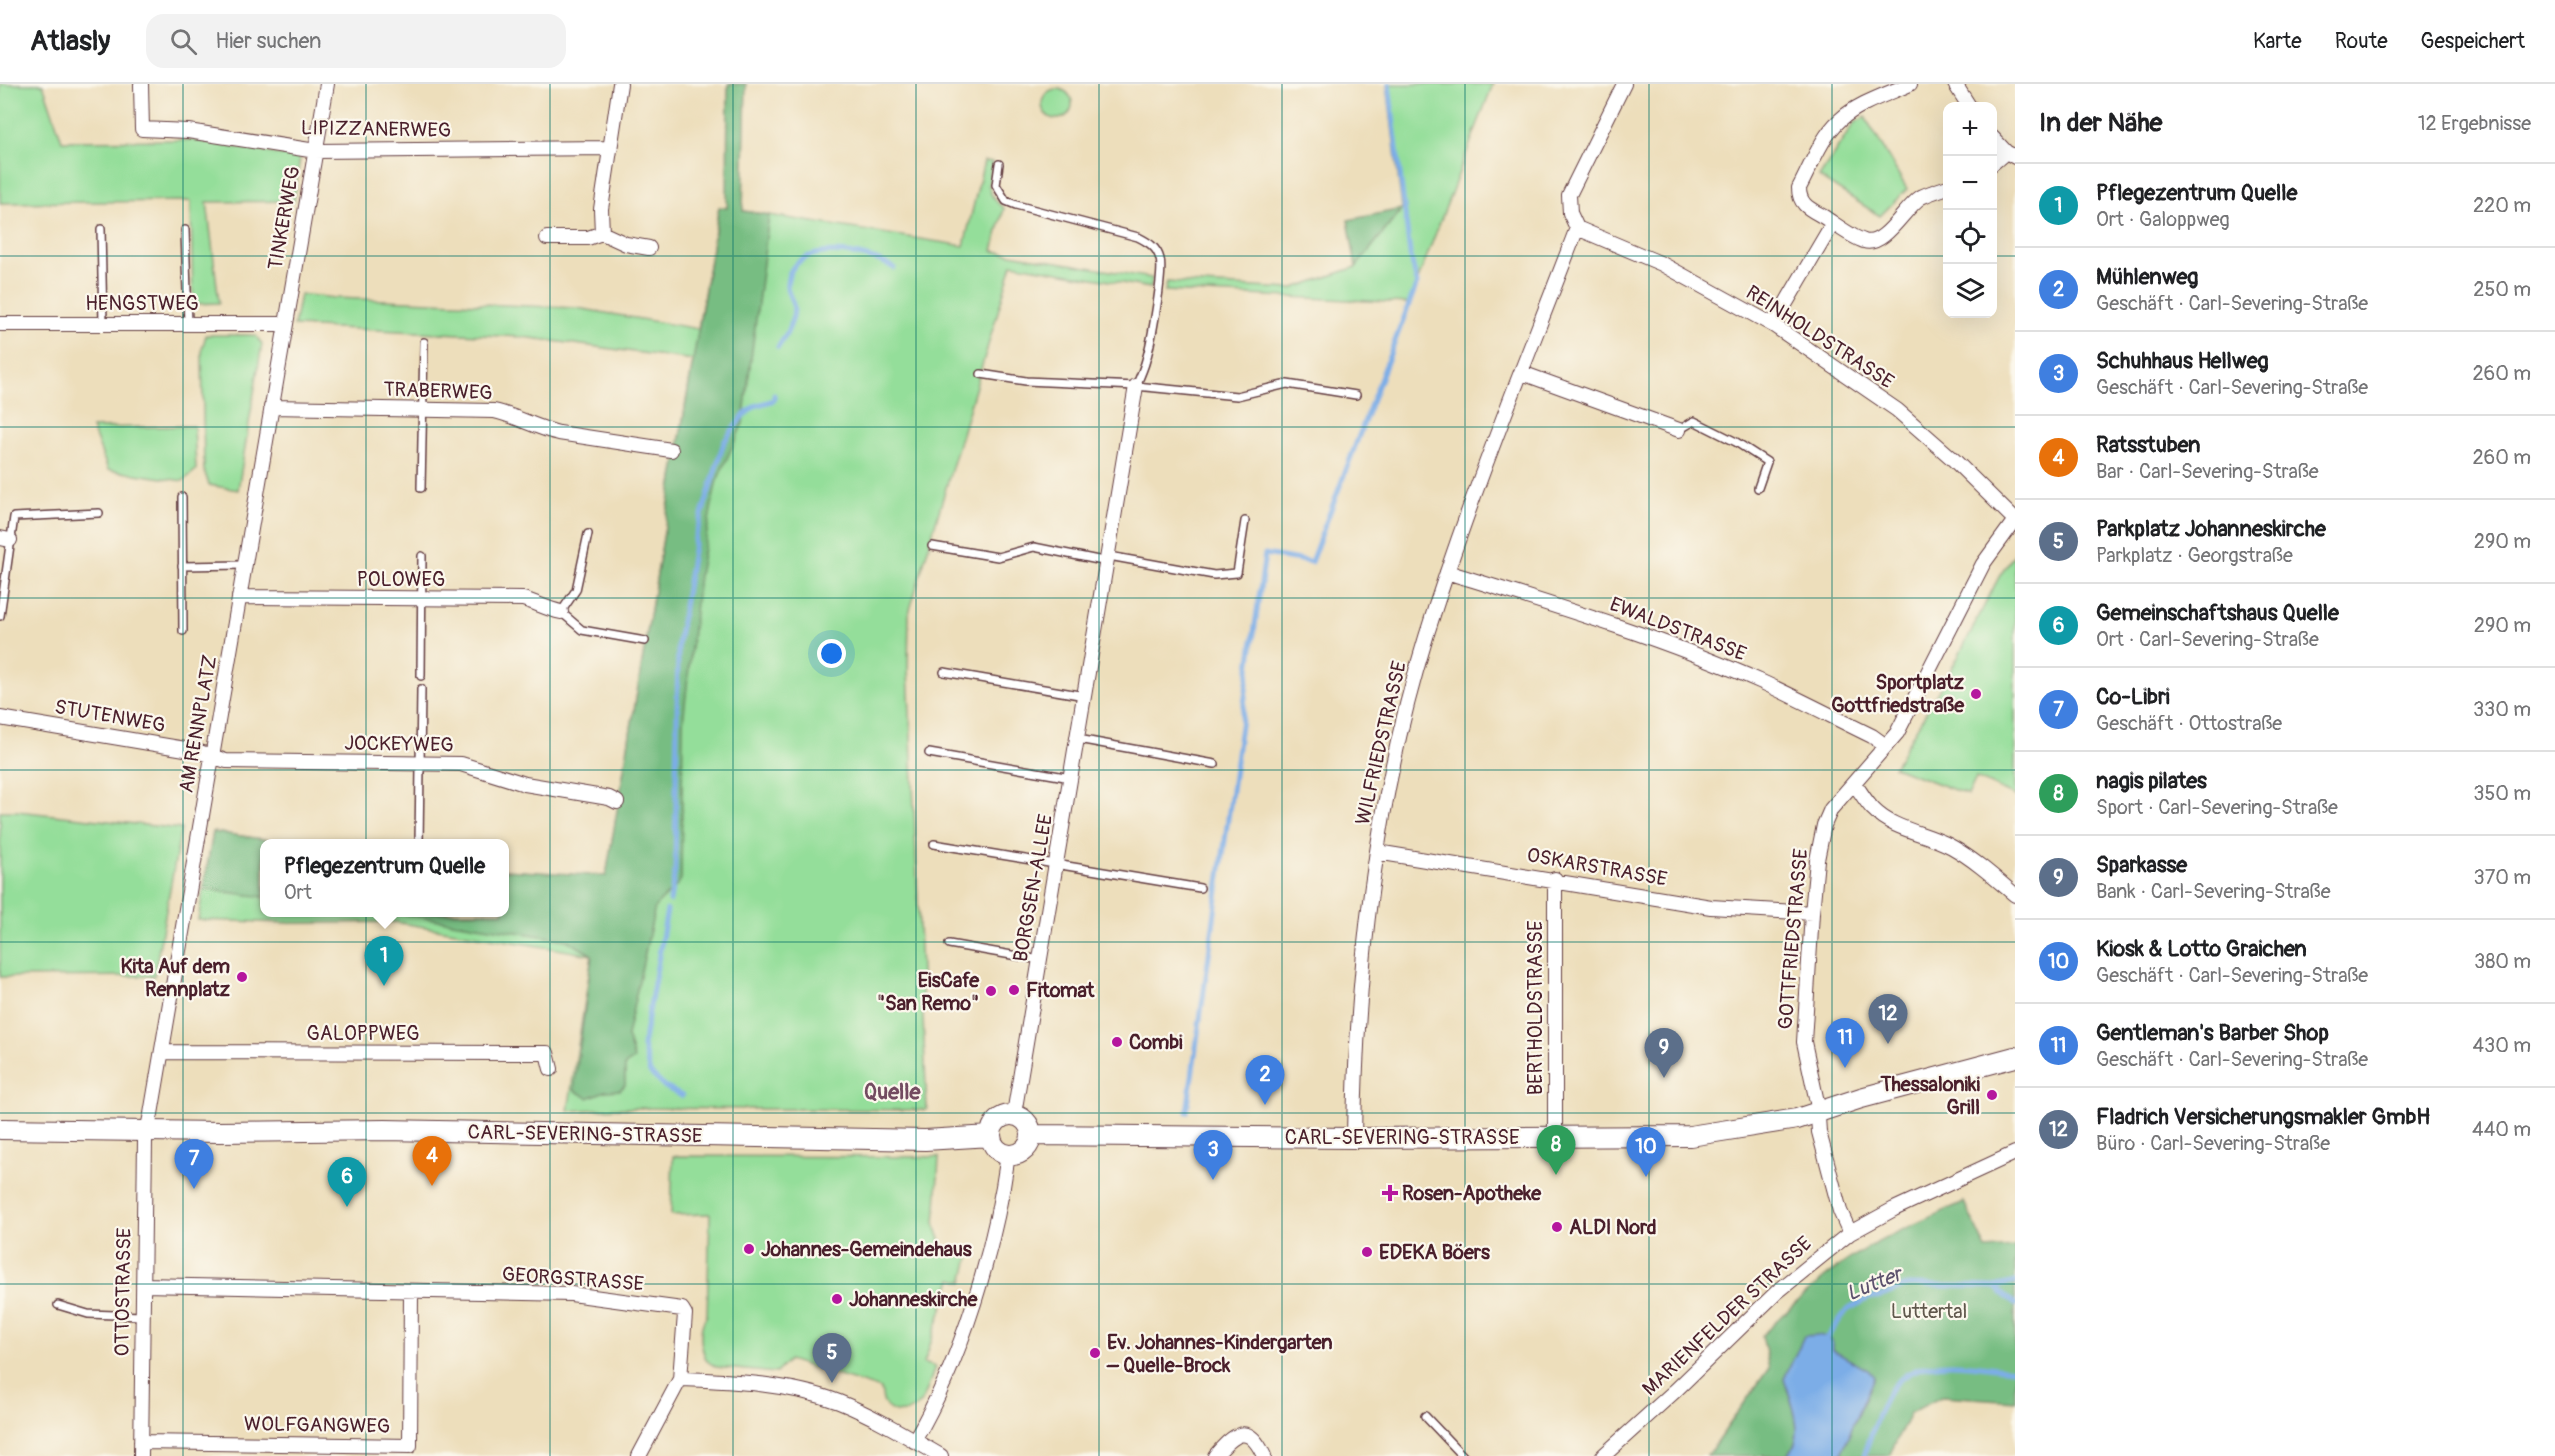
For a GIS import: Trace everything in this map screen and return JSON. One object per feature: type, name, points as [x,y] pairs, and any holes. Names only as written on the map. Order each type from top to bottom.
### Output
[{"type":"street","name":"LIPIZZANERWEG","points":[[141,84],[142,129],[188,131],[316,151],[611,148]]},
{"type":"street","name":"TINKERWEG","points":[[285,324],[327,84]]},
{"type":"street","points":[[602,233],[601,209],[620,84]]},
{"type":"street","points":[[1576,228],[1570,213],[1569,195],[1624,84]]},
{"type":"street","points":[[1910,84],[1850,112],[1831,130],[1798,188],[1803,205],[1864,241],[1874,242],[1881,238],[1908,208],[1922,197],[1943,189]]},
{"type":"street","points":[[1955,84],[1966,102]]},
{"type":"street","points":[[1997,142],[2010,154]]},
{"type":"street","points":[[1773,325],[1833,224]]},
{"type":"street","name":"REINHOLDSTRASSE","points":[[1576,228],[1662,264],[1773,325],[1896,410],[1954,460],[2015,520]]},
{"type":"street","name":"WILFRIEDSTRASSE","points":[[1354,1137],[1355,1064],[1360,988],[1377,852],[1390,780],[1409,702],[1425,639],[1481,473],[1576,228]]},
{"type":"street","points":[[547,238],[588,238],[602,233],[626,243],[649,248]]},
{"type":"street","name":"HENGSTWEG","points":[[0,324],[188,322],[285,324]]},
{"type":"street","name":"AM RENNPLATZ","points":[[147,1130],[285,324]]},
{"type":"street","points":[[1521,373],[1679,430]]},
{"type":"street","name":"BORGSEN-ALLEE","points":[[1014,1114],[1137,386]]},
{"type":"street","name":"TRABERWEG","points":[[271,408],[494,411],[514,415],[534,426],[559,433],[671,450]]},
{"type":"street","name":"GOTTFRIEDSTRASSE","points":[[1850,1233],[1840,1211],[1819,1132],[1818,1112],[1804,1029],[1816,860],[1824,825],[1831,810],[1886,746],[1907,717],[1983,564],[2015,520]]},
{"type":"street","name":"EWALDSTRASSE","points":[[1447,572],[1610,623],[1707,660],[1762,682],[1872,736],[1886,746]]},
{"type":"street","name":"POLOWEG","points":[[239,597],[523,599],[561,612]]},
{"type":"street","name":"STUTENWEG","points":[[0,718],[197,751],[212,757]]},
{"type":"street","name":"JOCKEYWEG","points":[[212,757],[226,761],[461,764],[525,784],[609,798],[617,802]]},
{"type":"street","points":[[1854,783],[1873,809],[1890,823],[1922,833],[1952,847],[1975,862],[2015,895]]},
{"type":"street","name":"OSKARSTRASSE","points":[[1377,852],[1555,879],[1711,907],[1812,913]]},
{"type":"street","name":"BERTHOLDSTRASSE","points":[[1555,879],[1555,1137]]},
{"type":"street","name":"GALOPPWEG","points":[[162,1052],[547,1053],[551,1069]]},
{"type":"street","name":"CARL-SEVERING-STRASSE","points":[[1032,1135],[1555,1137],[1707,1134],[1775,1124],[2015,1057]]},
{"type":"street","points":[[1014,1114],[1025,1119],[1032,1135],[1030,1142],[1021,1152],[1008,1155],[998,1150],[991,1136],[993,1125],[997,1120],[1014,1114]]},
{"type":"street","name":"CARL-SEVERING-STRASSE","points":[[0,1129],[204,1132],[385,1130],[925,1140],[991,1136]]},
{"type":"street","name":"OTTOSTRASSE","points":[[141,1449],[144,1148],[147,1130]]},
{"type":"street","name":"MARIENFELDER STRASSE","points":[[1603,1456],[1676,1390],[1777,1292],[1850,1233],[1894,1209],[2015,1153]]},
{"type":"street","points":[[914,1441],[939,1397],[981,1277],[1008,1155]]},
{"type":"street","name":"GEORGSTRASSE","points":[[142,1285],[571,1294],[682,1309],[685,1314],[680,1379]]},
{"type":"street","name":"WOLFGANGWEG","points":[[141,1449],[410,1446],[411,1291]]},
{"type":"street","points":[[639,1456],[680,1379],[789,1388],[818,1395],[864,1413],[941,1456]]},
{"type":"street","points":[[1215,1456],[1232,1437],[1244,1434],[1253,1438],[1264,1456]]},
{"type":"lane","name":"BORGSEN-ALLEE","points":[[999,164],[996,185],[1006,201],[1138,237],[1148,242],[1158,253],[1162,265],[1159,285],[1147,358],[1137,386]]},
{"type":"lane","points":[[101,229],[103,323]]},
{"type":"lane","points":[[185,230],[188,322]]},
{"type":"lane","points":[[421,488],[424,342]]},
{"type":"lane","points":[[981,374],[1026,381],[1137,386],[1237,396],[1287,384],[1356,395]]},
{"type":"lane","points":[[1679,430],[1694,421],[1736,442],[1767,462],[1758,488]]},
{"type":"lane","points":[[182,497],[183,631]]},
{"type":"lane","points":[[0,616],[9,557],[5,539],[14,517],[99,513]]},
{"type":"lane","points":[[932,546],[998,557],[1034,547],[1214,575],[1237,573],[1245,521]]},
{"type":"lane","points":[[588,534],[576,590],[561,612],[582,630],[645,641]]},
{"type":"lane","points":[[421,676],[422,556]]},
{"type":"lane","points":[[182,566],[244,566]]},
{"type":"lane","points":[[944,672],[1085,696]]},
{"type":"lane","points":[[419,839],[421,689]]},
{"type":"lane","points":[[1078,739],[1215,764]]},
{"type":"lane","points":[[929,753],[1071,778]]},
{"type":"lane","points":[[934,844],[1200,888]]},
{"type":"lane","points":[[949,944],[1040,960]]},
{"type":"lane","points":[[58,1305],[88,1314],[142,1316]]},
{"type":"lane","points":[[1425,1416],[1463,1456]]},
{"type":"green space","points":[[0,84],[43,84],[62,141],[191,140],[300,158],[294,201],[207,202],[219,303],[193,304],[191,201],[0,203]]},
{"type":"green space","points":[[728,84],[746,84],[743,211],[769,215],[743,423],[716,483],[699,575],[683,723],[681,879],[655,907],[627,1036],[634,1059],[625,1065],[625,1085],[620,1090],[605,1091],[588,1098],[574,1090],[592,955],[567,940],[420,917],[509,917],[509,870],[606,876],[719,207],[727,208]]},
{"type":"green space","points":[[1387,84],[1493,84],[1409,303],[1165,291],[1167,282],[1291,289],[1356,267],[1402,209]]},
{"type":"green space","points":[[1057,89],[1063,90],[1071,98],[1071,110],[1063,118],[1057,119],[1051,118],[1043,110],[1042,104],[1043,98],[1051,90]]},
{"type":"green space","points":[[1865,117],[1907,189],[1880,216],[1819,177],[1854,123]]},
{"type":"green space","points":[[984,161],[992,162],[989,188],[994,198],[1004,208],[993,251],[1152,278],[1151,288],[1012,264],[909,613],[908,668],[927,1110],[618,1108],[568,1111],[592,955],[395,922],[296,923],[198,920],[213,832],[263,839],[260,839],[260,917],[509,917],[509,870],[606,877],[693,360],[523,337],[294,326],[300,294],[335,298],[577,308],[698,329],[719,207],[964,246]]},
{"type":"green space","points":[[1402,209],[1356,267],[1348,220]]},
{"type":"green space","points":[[206,335],[251,335],[256,336],[262,344],[238,490],[209,485],[204,470],[202,349]]},
{"type":"green space","points":[[194,426],[196,470],[183,481],[108,470],[92,428]]},
{"type":"green space","name":"Sportplatz Gottfriedstraße","points":[[2015,553],[2015,796],[1976,778],[1968,795],[1894,767],[1957,659],[1999,577]]},
{"type":"green space","points":[[0,811],[181,829],[154,976],[0,977]]},
{"type":"green space","points":[[213,832],[263,839],[260,839],[260,896],[203,889]]},
{"type":"green space","points":[[673,1156],[939,1157],[935,1225],[943,1248],[971,1250],[963,1282],[952,1279],[924,1363],[935,1367],[926,1393],[917,1406],[908,1411],[894,1412],[884,1403],[881,1389],[789,1360],[776,1373],[716,1367],[707,1361],[701,1338],[702,1326],[707,1315],[710,1214],[671,1215]]},
{"type":"green space","name":"Luttertal","points":[[1964,1202],[1986,1249],[2015,1247],[2015,1401],[1943,1396],[1910,1413],[1889,1456],[1840,1456],[1874,1377],[1805,1336],[1784,1379],[1796,1419],[1796,1440],[1793,1449],[1786,1456],[1707,1456],[1769,1368],[1762,1335],[1845,1262],[1888,1237]]},
{"type":"water","points":[[1804,1336],[1827,1337],[1832,1341],[1832,1350],[1868,1370],[1874,1377],[1840,1456],[1786,1456],[1793,1449],[1797,1430],[1794,1408],[1784,1379]]},
{"type":"waterway","points":[[1187,1112],[1265,554],[1311,562],[1417,283],[1410,254],[1389,84]]},
{"type":"waterway","points":[[778,347],[787,333],[794,309],[787,283],[792,268],[803,259],[833,252],[868,257],[894,268]]},
{"type":"waterway","points":[[670,901],[675,870],[678,644],[695,538],[724,442],[742,417],[755,406],[774,400],[774,395]]},
{"type":"waterway","points":[[667,910],[643,1046],[650,1073],[665,1087],[682,1096]]},
{"type":"waterway","name":"Lutter","points":[[1826,1343],[1827,1337],[1847,1310],[1869,1298],[1882,1296],[1909,1285],[1995,1287],[2015,1282]]},
{"type":"waterway","name":"Lutter","points":[[1995,1287],[2015,1304]]},
{"type":"waterway","name":"Lutter","points":[[1864,1456],[1883,1403],[1894,1386],[1907,1374],[1923,1367],[1940,1364],[2015,1370]]},
{"type":"place","name":"Sportplatz Gottfriedstraße","points":[[1976,694]]},
{"type":"place","name":"Kita Auf dem Rennplatz","points":[[242,977]]},
{"type":"place","name":"Pflegezentrum Quelle","points":[[384,986]]},
{"type":"place","name":"Fitomat","points":[[1014,990]]},
{"type":"place","name":"EisCafe \"San Remo\"","points":[[991,991]]},
{"type":"place","name":"Combi","points":[[1117,1042]]},
{"type":"place","name":"Fladrich Versicherungsmakler GmbH","points":[[1888,1044]]},
{"type":"place","name":"Gentleman's Barber Shop","points":[[1845,1068]]},
{"type":"place","name":"Sparkasse","points":[[1664,1078]]},
{"type":"place","name":"Thessaloniki Grill","points":[[1992,1095]]},
{"type":"place","name":"Mühlenweg","points":[[1265,1105]]},
{"type":"place","name":"nagis pilates","points":[[1556,1175]]},
{"type":"place","name":"Kiosk & Lotto Graichen","points":[[1646,1177]]},
{"type":"place","name":"Schuhhaus Hellweg","points":[[1213,1180]]},
{"type":"place","name":"Ratsstuben","points":[[432,1186]]},
{"type":"place","name":"Co-Libri","points":[[194,1189]]},
{"type":"place","name":"Rosen-Apotheke","points":[[1390,1193]]},
{"type":"place","name":"Gemeinschaftshaus Quelle","points":[[347,1207]]},
{"type":"place","name":"ALDI Nord","points":[[1557,1227]]},
{"type":"place","name":"Johannes-Gemeindehaus","points":[[749,1249]]},
{"type":"place","name":"EDEKA Böers","points":[[1367,1252]]},
{"type":"place","name":"Johanneskirche","points":[[837,1299]]},
{"type":"place","name":"Ev. Johannes-Kindergarten – Quelle-Brock","points":[[1095,1353]]},
{"type":"place","name":"Parkplatz Johanneskirche","points":[[832,1383]]},
{"type":"district","name":"Quelle","points":[[892,1092]]}]
